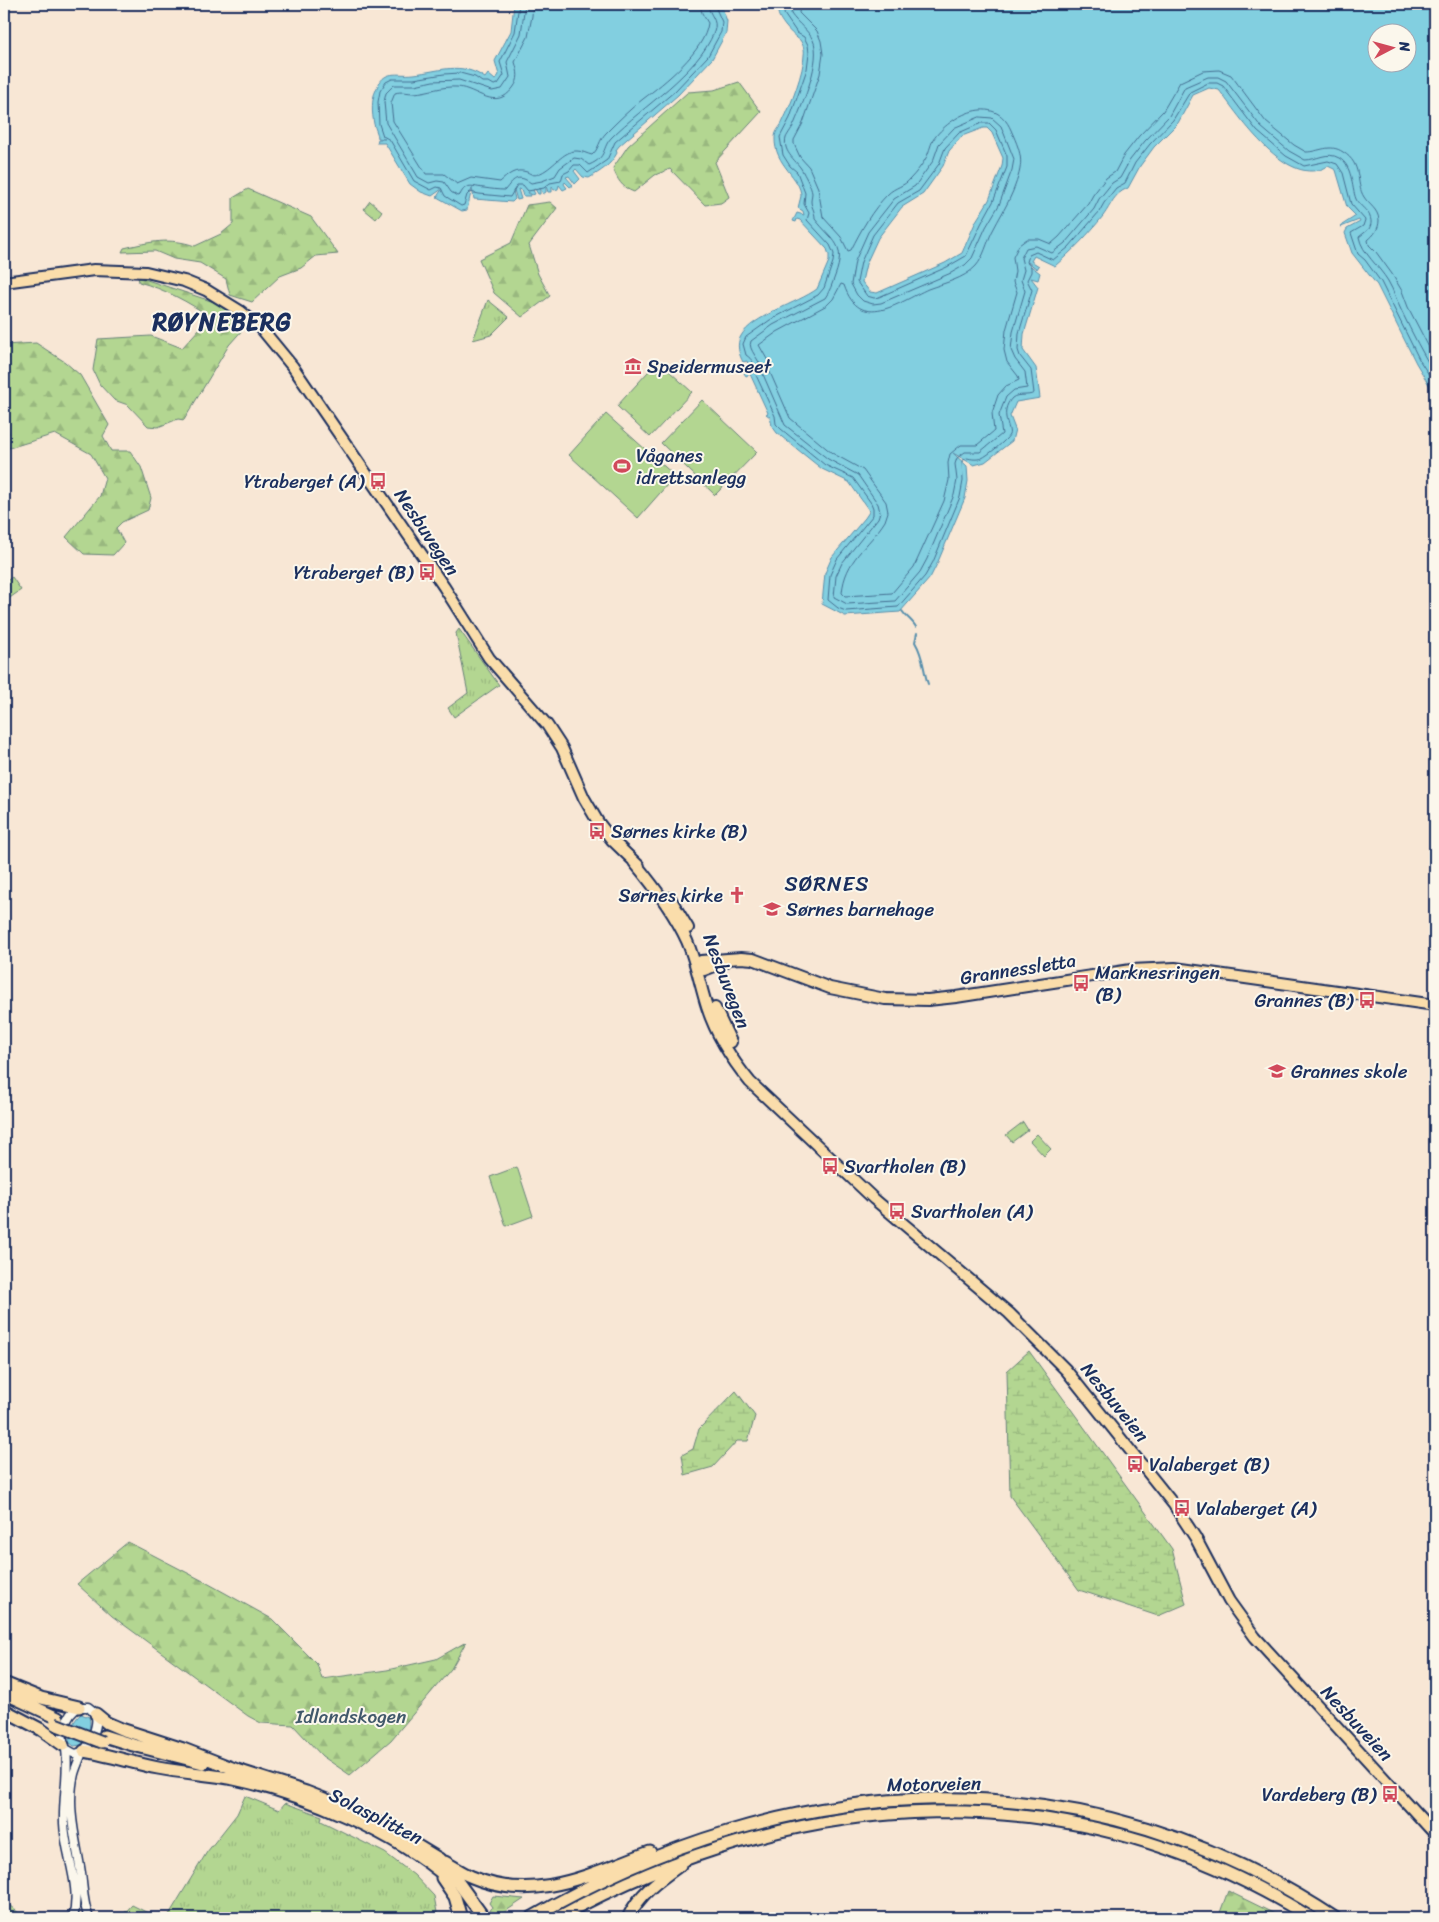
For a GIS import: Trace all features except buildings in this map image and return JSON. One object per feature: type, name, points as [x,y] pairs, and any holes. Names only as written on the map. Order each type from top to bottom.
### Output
[{"type":"highway","points":[[4,1683],[50,1702],[79,1707]]},
{"type":"highway","points":[[4,1693],[56,1721]]},
{"type":"highway","points":[[4,1700],[102,1739],[255,1780]]},
{"type":"highway","points":[[4,1710],[48,1734],[64,1747]]},
{"type":"highway","points":[[96,1714],[113,1726],[184,1749],[235,1774]]},
{"type":"highway","points":[[83,1751],[159,1768],[235,1774]]},
{"type":"highway","name":"Solasplitten","points":[[255,1780],[322,1798],[386,1827],[435,1863],[471,1900],[484,1918]]},
{"type":"highway","name":"Solasplitten","points":[[255,1780],[364,1826],[435,1863]]},
{"type":"highway","name":"Motorveien","points":[[531,1918],[603,1880],[681,1847],[757,1822],[835,1806],[941,1799],[1026,1804],[1109,1819],[1184,1842],[1249,1869],[1335,1918]]},
{"type":"highway","name":"Motorveien","points":[[557,1918],[630,1881],[698,1854],[779,1830],[858,1816],[934,1811],[1003,1814],[1086,1827],[1162,1848],[1244,1881],[1311,1918]]},
{"type":"highway","points":[[435,1863],[487,1883],[533,1889],[563,1884],[656,1850],[681,1847]]},
{"type":"highway","points":[[628,1918],[635,1904],[646,1892],[664,1876],[698,1854]]},
{"type":"highway","points":[[435,1863],[458,1903],[461,1918]]},
{"type":"main road","name":"Nesbuvegen","points":[[8,281],[94,270],[146,272],[184,281],[219,297],[251,320],[282,352],[444,587],[477,642],[496,667],[547,725],[562,748],[584,798],[598,822],[634,862],[670,910],[700,965],[715,1009],[727,1035],[755,1079],[775,1104]]},
{"type":"main road","name":"Grannessletta","points":[[700,965],[742,958],[753,959],[830,988],[885,999],[928,1000],[956,997],[1131,970],[1167,968],[1435,1005]]},
{"type":"main road","name":"Nesbuveien","points":[[775,1104],[874,1199],[998,1302],[1066,1370],[1174,1505],[1195,1537],[1229,1601],[1255,1637],[1435,1834]]},
{"type":"street","points":[[73,1918],[76,1907],[76,1891],[64,1826],[64,1794],[68,1766],[62,1735],[70,1714],[79,1707],[88,1707],[96,1714],[96,1725],[74,1774],[71,1810],[86,1911],[89,1918]]},
{"type":"street","points":[[30,1725],[47,1736],[59,1748],[64,1761],[66,1776]]},
{"type":"street","points":[[64,1747],[75,1754],[83,1751]]},
{"type":"green space","points":[[739,82],[761,112],[715,162],[729,197],[721,203],[705,205],[670,169],[655,175],[634,192],[620,183],[613,168],[628,146],[688,92],[714,90]]},
{"type":"green space","points":[[248,189],[311,217],[338,254],[316,256],[301,268],[280,276],[252,302],[230,295],[226,279],[200,263],[174,259],[155,251],[122,252],[124,248],[160,241],[186,243],[195,246],[221,234],[233,224],[233,198]]},
{"type":"green space","points":[[370,201],[382,211],[376,219],[364,209]]},
{"type":"green space","points":[[550,202],[557,208],[529,245],[538,274],[550,296],[522,317],[494,293],[479,259],[511,243],[527,205]]},
{"type":"green space","points":[[138,277],[214,302],[232,313],[238,328],[245,327],[229,345],[184,420],[178,419],[158,427],[148,426],[128,405],[114,400],[100,385],[93,370],[98,339],[151,336],[182,348],[210,317],[176,296],[139,282]]},
{"type":"green space","points":[[488,300],[509,317],[491,335],[473,340]]},
{"type":"green space","points":[[36,343],[65,362],[80,375],[109,425],[103,436],[111,451],[130,451],[141,467],[151,498],[148,510],[122,522],[116,528],[124,543],[113,555],[84,554],[66,537],[100,496],[105,478],[91,454],[55,434],[6,449],[4,445],[4,345]]},
{"type":"green space","points":[[658,361],[692,392],[650,437],[617,406]]},
{"type":"green space","points":[[702,400],[757,452],[715,495],[661,443]]},
{"type":"green space","name":"Våganes idrettsanlegg","points":[[606,414],[675,476],[638,518],[569,455]]},
{"type":"green space","points":[[12,577],[21,590],[4,602],[4,583]]},
{"type":"green space","points":[[459,629],[499,685],[454,717],[448,708],[468,693],[456,633]]},
{"type":"green space","points":[[1023,1122],[1028,1130],[1012,1142],[1006,1135]]},
{"type":"green space","points":[[1037,1134],[1051,1149],[1044,1156],[1030,1141]]},
{"type":"green space","points":[[517,1167],[533,1216],[506,1226],[490,1177]]},
{"type":"green space","points":[[1029,1351],[1172,1549],[1186,1604],[1158,1616],[1079,1590],[1010,1496],[1007,1371]]},
{"type":"green space","points":[[736,1391],[755,1416],[748,1441],[737,1441],[713,1467],[685,1475],[682,1455],[693,1449],[699,1429]]},
{"type":"green space","name":"Idlandskogen","points":[[128,1542],[272,1619],[317,1664],[322,1679],[387,1670],[436,1659],[466,1642],[451,1669],[391,1740],[350,1775],[322,1756],[293,1725],[261,1723],[248,1716],[112,1616],[77,1584]]},
{"type":"green space","points":[[245,1796],[279,1810],[285,1803],[322,1816],[321,1821],[385,1853],[414,1875],[434,1896],[438,1918],[167,1918],[207,1852],[237,1814]]},
{"type":"green space","points":[[1228,1891],[1283,1918],[1218,1918]]},
{"type":"green space","points":[[493,1896],[524,1899],[500,1915],[490,1911],[492,1907],[489,1903]]},
{"type":"green space","points":[[4,1901],[25,1918],[4,1918]]},
{"type":"green space","points":[[132,1905],[152,1915],[150,1918],[120,1918]]},
{"type":"water","points":[[514,4],[716,4],[722,8],[727,21],[726,33],[712,59],[678,95],[619,146],[614,158],[601,170],[589,178],[583,177],[576,169],[574,171],[580,179],[575,184],[569,176],[566,177],[573,185],[570,187],[565,182],[564,184],[567,188],[563,190],[559,185],[558,189],[554,190],[552,186],[552,192],[548,192],[546,186],[546,192],[543,194],[540,188],[540,194],[535,189],[533,190],[535,194],[532,195],[528,192],[530,196],[523,196],[521,190],[518,189],[521,199],[517,200],[514,190],[515,199],[512,202],[474,199],[472,188],[467,210],[462,211],[437,197],[442,189],[432,196],[421,192],[410,184],[385,143],[377,143],[378,139],[385,139],[378,138],[374,126],[372,111],[374,94],[383,78],[392,74],[414,74],[459,68],[485,78],[488,74],[495,80],[499,75],[495,61],[511,31]]},
{"type":"water","points":[[783,4],[1435,4],[1435,389],[1431,388],[1416,363],[1377,285],[1352,253],[1345,233],[1347,229],[1360,222],[1359,220],[1341,227],[1356,216],[1347,207],[1336,170],[1328,166],[1313,171],[1297,168],[1281,160],[1252,132],[1219,90],[1209,88],[1193,95],[1178,123],[1154,147],[1140,166],[1128,188],[1116,196],[1098,223],[1068,254],[1055,266],[1034,256],[1031,261],[1039,266],[1037,269],[1027,263],[1040,273],[1038,280],[1031,278],[1038,287],[1024,334],[1023,350],[1036,368],[1040,398],[1016,402],[1010,416],[1015,429],[1012,441],[985,462],[974,465],[953,453],[967,466],[968,481],[965,498],[930,578],[900,612],[845,616],[822,604],[825,573],[832,557],[869,512],[849,482],[822,469],[777,433],[772,426],[770,417],[766,414],[768,413],[750,374],[746,376],[744,373],[751,369],[747,361],[743,362],[738,346],[741,336],[755,322],[817,289],[829,261],[827,249],[800,220],[793,221],[797,213],[804,215],[803,211],[798,208],[801,196],[800,189],[779,156],[776,147],[776,133],[796,88],[802,70],[804,53],[804,47],[800,40],[783,23],[778,11]],"holes":[[[987,128],[992,133],[1003,158],[1002,166],[989,200],[976,221],[962,253],[945,263],[877,293],[870,292],[862,282],[866,264],[878,238],[902,207],[923,194],[943,166],[949,151],[962,136]]]},
{"type":"water","points":[[81,1714],[89,1717],[89,1728],[81,1745],[74,1746],[69,1742],[69,1735],[78,1716]]},
{"type":"waterway","points":[[902,611],[916,627]]},
{"type":"waterway","points":[[917,633],[915,642],[920,653],[928,684]]},
{"type":"place","name":"Speidermuseet","points":[[633,366]]},
{"type":"place","name":"Våganes idrettsanlegg","points":[[622,466]]},
{"type":"place","name":"Ytraberget (A)","points":[[378,481]]},
{"type":"place","name":"Ytraberget (B)","points":[[427,572]]},
{"type":"place","name":"Sørnes kirke (B)","points":[[597,831]]},
{"type":"place","name":"Sørnes kirke","points":[[737,895]]},
{"type":"place","name":"Sørnes barnehage","points":[[772,909]]},
{"type":"place","name":"Marknesringen (B)","points":[[1081,983]]},
{"type":"place","name":"Grannes (B)","points":[[1367,1000]]},
{"type":"place","name":"Grannes skole","points":[[1277,1071]]},
{"type":"place","name":"Svartholen (B)","points":[[830,1166]]},
{"type":"place","name":"Svartholen (A)","points":[[897,1211]]},
{"type":"place","name":"Valaberget (B)","points":[[1135,1464]]},
{"type":"place","name":"Valaberget (A)","points":[[1182,1508]]},
{"type":"place","name":"Vardeberg (B)","points":[[1390,1794]]},
{"type":"district","name":"RØYNEBERG","points":[[222,322]]},
{"type":"district","name":"SØRNES","points":[[827,884]]}]
